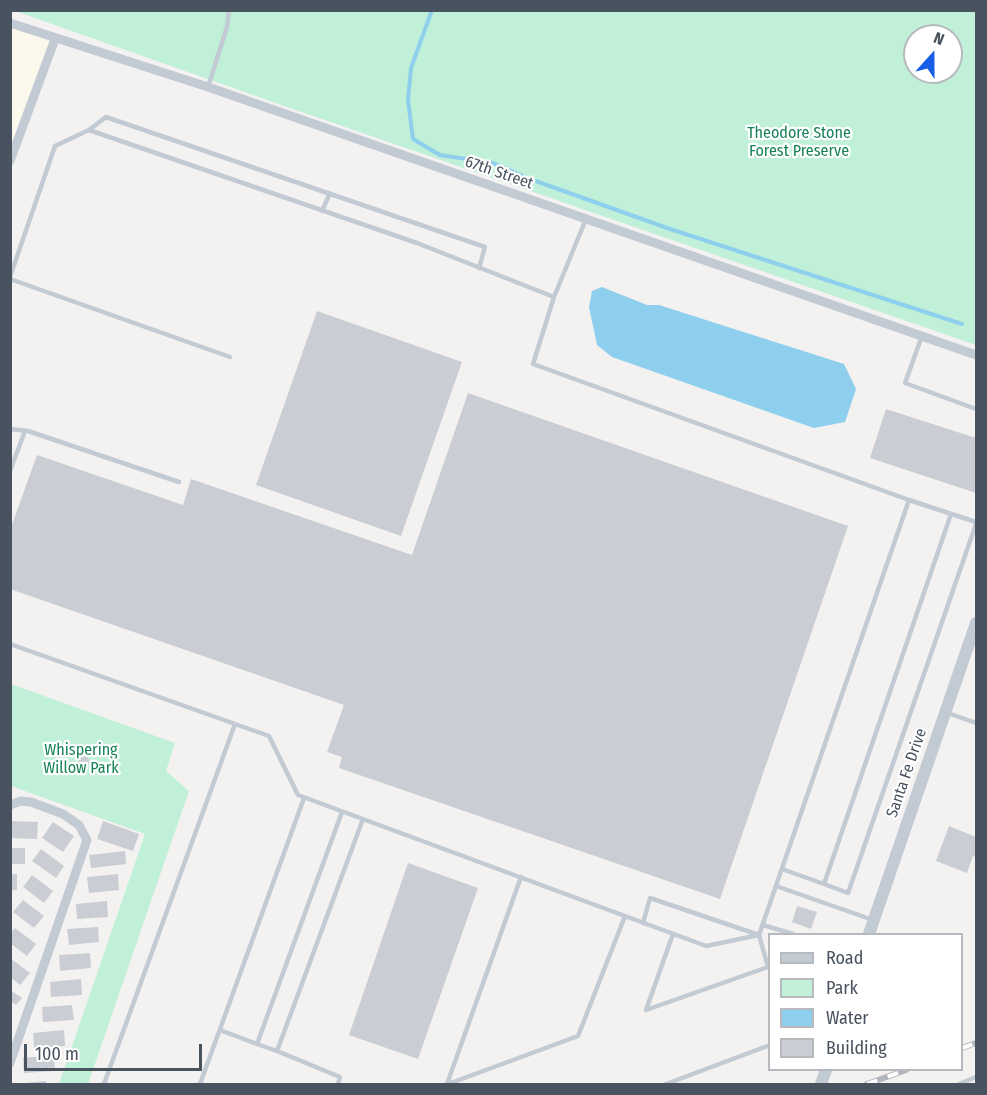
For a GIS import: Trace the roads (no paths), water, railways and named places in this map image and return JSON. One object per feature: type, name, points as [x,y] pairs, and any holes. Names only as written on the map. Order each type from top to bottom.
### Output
[{"type":"street","name":"67th Street","points":[[10,23],[208,87],[976,355]]},
{"type":"street","points":[[10,161],[56,39]]},
{"type":"street","name":"Santa Fe Drive","points":[[869,933],[976,624]]},
{"type":"street","points":[[10,805],[21,801],[31,802],[63,814],[79,825],[87,840],[10,1063]]},
{"type":"lane","points":[[208,87],[227,27],[229,10]]},
{"type":"lane","points":[[230,357],[10,278],[55,146],[89,130],[106,117],[485,247],[479,268]]},
{"type":"lane","points":[[89,130],[322,211],[554,297]]},
{"type":"lane","points":[[322,211],[330,193]]},
{"type":"lane","points":[[586,219],[554,297],[533,364],[976,523],[848,893],[782,869]]},
{"type":"lane","points":[[922,336],[905,383],[976,409]]},
{"type":"lane","points":[[10,429],[25,431],[179,482]]},
{"type":"lane","points":[[10,471],[25,431]]},
{"type":"lane","points":[[673,934],[646,1010],[768,967],[759,935],[909,500]]},
{"type":"lane","points":[[824,884],[951,514]]},
{"type":"lane","points":[[10,644],[269,736],[298,795],[304,798],[706,946],[759,935]]},
{"type":"lane","points":[[945,712],[976,723]]},
{"type":"lane","points":[[104,1084],[236,724]]},
{"type":"lane","points":[[200,1084],[304,798]]},
{"type":"lane","points":[[257,1044],[342,812]]},
{"type":"lane","points":[[277,1051],[363,819]]},
{"type":"lane","points":[[447,1084],[521,877]]},
{"type":"lane","points":[[776,886],[874,920]]},
{"type":"lane","points":[[643,923],[650,898],[759,935]]},
{"type":"lane","points":[[447,1084],[578,1036],[624,916]]},
{"type":"lane","points":[[763,925],[790,933]]},
{"type":"lane","points":[[220,1030],[340,1077],[338,1084]]},
{"type":"lane","points":[[666,1084],[768,1047]]},
{"type":"lane","points":[[959,1084],[976,1077]]},
{"type":"water","points":[[602,287],[647,305],[659,305],[844,364],[856,389],[845,422],[814,428],[612,357],[597,345],[589,307],[592,291]]},
{"type":"waterway","points":[[432,10],[411,68],[408,100],[413,139],[440,155],[493,163],[530,179],[670,229],[962,324]]},
{"type":"railway","points":[[963,1048],[976,1043]]},
{"type":"railway","points":[[867,1084],[903,1071]]},
{"type":"park label","name":"Theodore Stone Forest Preserve","points":[[799,143]]},
{"type":"park label","name":"Whispering Willow Park","points":[[81,760]]}]
